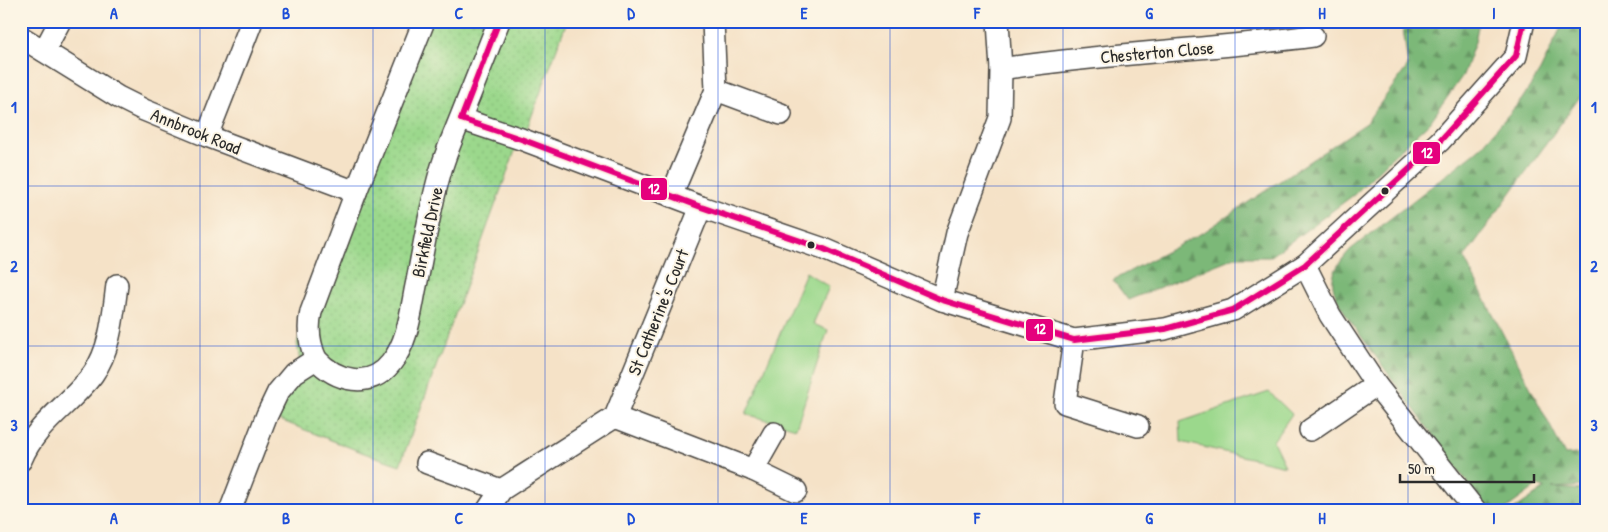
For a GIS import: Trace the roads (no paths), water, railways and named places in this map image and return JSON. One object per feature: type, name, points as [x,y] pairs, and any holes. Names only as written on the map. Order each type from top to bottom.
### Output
[{"type":"street","points":[[44,52],[60,21]]},
{"type":"street","points":[[207,136],[252,21]]},
{"type":"street","points":[[230,511],[267,415],[278,392],[294,374],[316,359],[310,342],[309,320],[356,192],[424,21]]},
{"type":"street","name":"Birkfield Drive","points":[[316,359],[331,373],[341,378],[358,380],[382,372],[395,359],[404,338],[408,322],[440,173],[499,21]]},
{"type":"street","points":[[672,196],[716,90],[713,21]]},
{"type":"street","points":[[942,300],[957,233],[1000,118],[1001,69],[998,21]]},
{"type":"street","points":[[460,119],[521,139],[700,207],[824,249],[942,300],[1074,340],[1165,329],[1232,310],[1305,265],[1440,141],[1516,56],[1524,21]]},
{"type":"street","name":"Chesterton Close","points":[[1001,69],[1047,62],[1210,48],[1312,36]]},
{"type":"street","name":"Annbrook Road","points":[[21,38],[118,97],[159,116],[356,192]]},
{"type":"street","points":[[716,90],[781,114]]},
{"type":"street","name":"St Catherine's Court","points":[[615,417],[700,207]]},
{"type":"street","points":[[1305,265],[1330,315],[1376,384],[1476,511]]},
{"type":"street","points":[[21,460],[41,427],[85,383],[98,365],[109,335],[117,285]]},
{"type":"street","points":[[1074,340],[1065,403],[1138,426]]},
{"type":"street","points":[[1310,430],[1376,384]]},
{"type":"street","points":[[488,511],[501,490],[615,417],[752,470],[796,491]]},
{"type":"street","points":[[752,470],[774,433]]},
{"type":"street","points":[[427,463],[501,490]]}]
